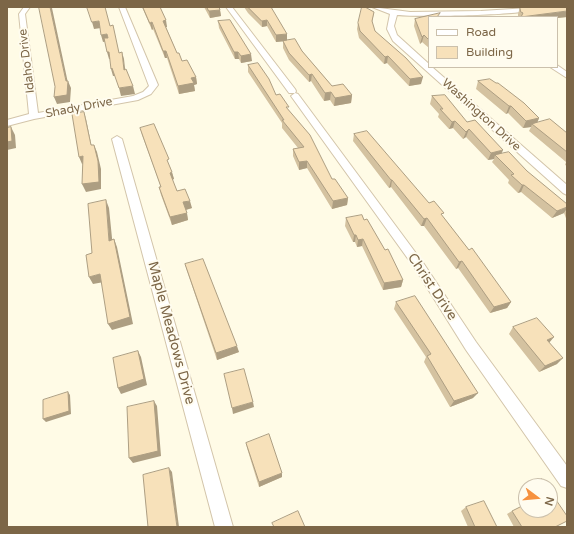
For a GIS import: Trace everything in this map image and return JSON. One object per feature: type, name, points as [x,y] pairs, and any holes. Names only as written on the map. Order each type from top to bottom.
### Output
[{"type":"street","name":"Idaho Drive","points":[[27,7],[22,14],[34,116]]},
{"type":"street","name":"Shady Drive","points":[[7,123],[34,116],[135,98],[150,91],[154,85],[122,7]]},
{"type":"street","name":"Christ Drive","points":[[229,7],[420,267],[471,346],[567,480]]},
{"type":"street","points":[[375,7],[394,12],[514,12],[541,7]]},
{"type":"street","name":"Washington Drive","points":[[394,12],[390,28],[392,33],[396,39],[428,67]]},
{"type":"street","name":"Washington Drive","points":[[429,68],[567,191]]},
{"type":"street","points":[[555,68],[567,76]]},
{"type":"street","name":"Maple Meadows Drive","points":[[117,139],[224,527]]},
{"type":"building","points":[[39,7],[50,7],[66,81],[68,81],[67,95],[54,97],[55,87]]},
{"type":"building","points":[[87,7],[105,7],[110,26],[113,25],[119,53],[122,52],[124,70],[126,69],[133,86],[119,88],[112,68],[111,69],[109,52],[107,52],[104,38],[108,38],[107,34],[101,35],[99,21],[92,22]]},
{"type":"building","points":[[143,7],[160,7],[166,20],[163,21],[177,53],[179,53],[182,61],[187,60],[196,77],[191,78],[194,83],[178,86],[166,51],[163,51],[152,22],[150,23]]},
{"type":"building","points":[[207,7],[219,7],[220,10],[209,11]]},
{"type":"building","points":[[248,7],[271,7],[287,34],[276,35],[267,20],[262,21]]},
{"type":"building","points":[[362,7],[374,12],[372,21],[375,31],[406,58],[423,77],[410,79],[388,56],[385,57],[360,31],[358,23]]},
{"type":"building","points":[[520,7],[567,7],[567,11],[529,16],[522,16],[523,13],[521,12]]},
{"type":"building","points":[[440,13],[438,16],[428,16],[428,39],[424,35],[422,37],[415,19]]},
{"type":"building","points":[[230,20],[251,54],[241,56],[238,52],[234,52],[218,21]]},
{"type":"building","points":[[295,39],[302,51],[332,86],[343,84],[352,95],[335,98],[331,92],[325,93],[312,74],[309,75],[289,53],[283,41]]},
{"type":"building","points":[[258,63],[269,79],[276,95],[280,94],[289,107],[286,107],[310,135],[332,179],[335,179],[348,198],[333,201],[307,161],[299,162],[293,149],[304,147],[282,120],[284,120],[248,65]]},
{"type":"building","points":[[490,79],[498,83],[524,103],[539,118],[526,121],[511,106],[509,106],[478,81]]},
{"type":"building","points":[[445,95],[467,122],[475,120],[503,150],[491,153],[469,129],[466,132],[455,121],[452,122],[440,109],[443,109],[432,96]]},
{"type":"building","points":[[84,112],[91,145],[94,145],[98,161],[99,182],[82,184],[83,156],[79,157],[72,114]]},
{"type":"building","points":[[550,119],[567,133],[567,152],[532,124]]},
{"type":"building","points":[[154,124],[169,159],[167,160],[172,172],[170,173],[177,191],[185,189],[190,201],[183,202],[187,213],[170,217],[140,128]]},
{"type":"building","points":[[11,127],[12,141],[7,142],[7,128]]},
{"type":"building","points":[[367,131],[429,203],[434,201],[444,213],[441,214],[469,250],[472,248],[511,302],[494,307],[462,261],[459,262],[427,218],[424,219],[354,134]]},
{"type":"building","points":[[509,152],[527,171],[567,204],[567,207],[557,211],[511,175],[514,174],[495,155]]},
{"type":"building","points":[[106,200],[109,241],[114,239],[130,317],[108,324],[100,274],[89,277],[86,255],[92,253],[88,204]]},
{"type":"building","points":[[362,215],[364,220],[367,219],[385,250],[388,249],[403,280],[384,283],[363,239],[358,240],[346,218]]},
{"type":"building","points":[[203,259],[237,346],[216,353],[185,264]]},
{"type":"building","points":[[415,296],[478,393],[454,401],[427,356],[431,354],[396,302]]},
{"type":"building","points":[[537,318],[554,337],[547,340],[563,358],[545,366],[513,327]]},
{"type":"building","points":[[138,351],[144,379],[118,388],[113,358]]},
{"type":"building","points":[[244,369],[253,402],[232,408],[224,374]]},
{"type":"building","points":[[68,392],[69,411],[43,419],[43,400]]},
{"type":"building","points":[[154,401],[158,451],[129,458],[127,407]]},
{"type":"building","points":[[269,434],[282,473],[259,482],[246,443]]},
{"type":"building","points":[[169,468],[177,527],[148,527],[143,475]]},
{"type":"building","points":[[484,501],[497,527],[475,527],[466,507]]},
{"type":"building","points":[[558,503],[567,516],[567,521],[555,527],[522,527],[512,511],[518,508],[518,518],[558,518]]},
{"type":"building","points":[[298,511],[305,527],[274,527],[272,523]]}]
